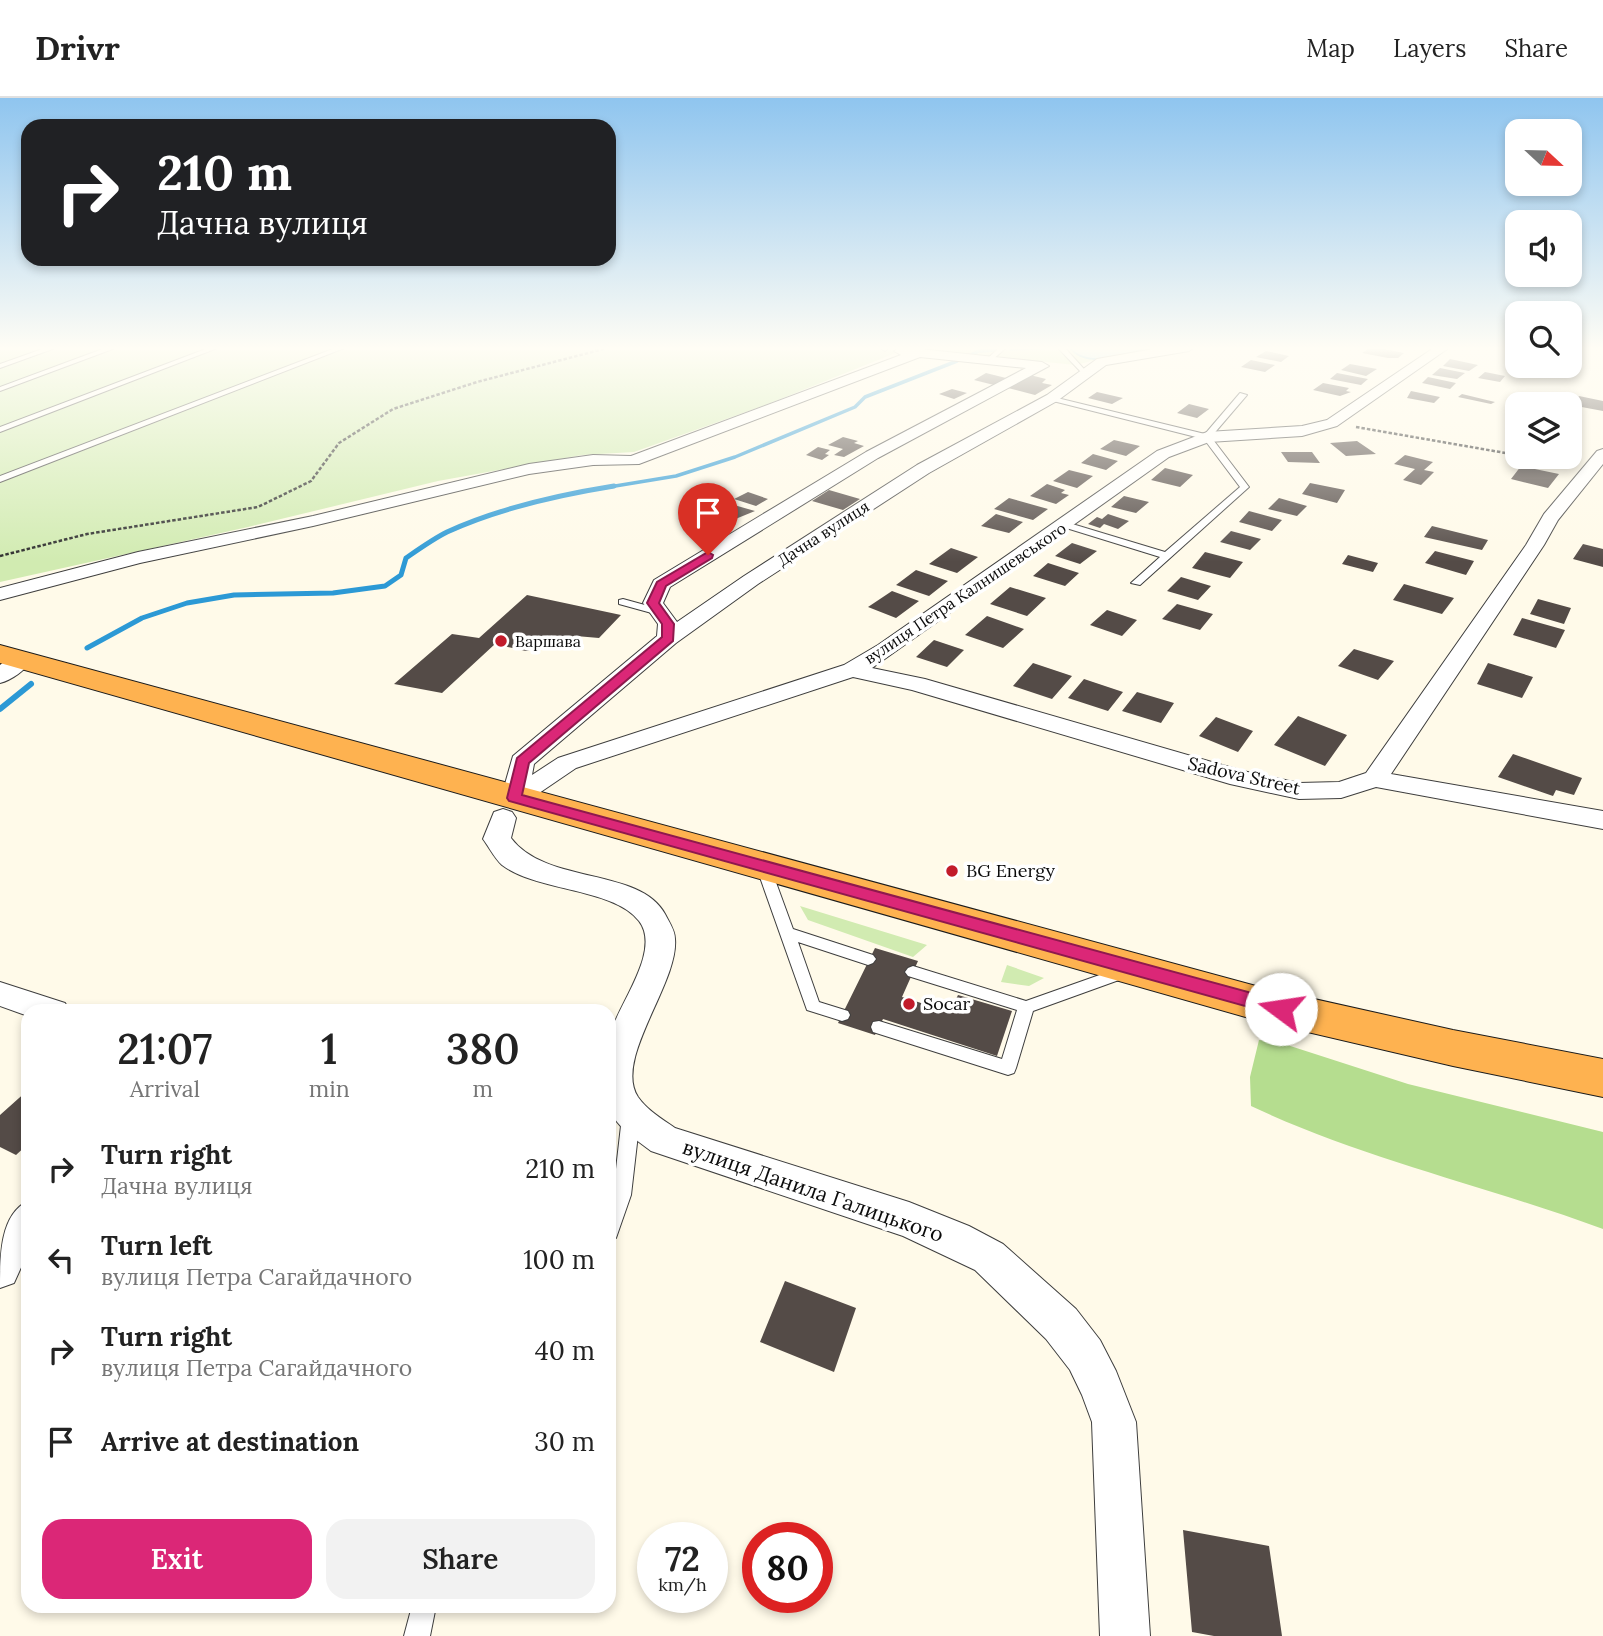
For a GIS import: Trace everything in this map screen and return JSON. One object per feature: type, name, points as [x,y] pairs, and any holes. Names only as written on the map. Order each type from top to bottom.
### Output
[{"type":"highway","points":[[7,663],[509,808],[762,864],[1256,1003],[1453,1048],[1603,1078]]},
{"type":"street","points":[[0,594],[138,558],[313,521],[529,469],[593,460],[633,461],[744,419]]},
{"type":"street","points":[[668,638],[668,624],[653,603],[661,584],[872,455],[941,419]]},
{"type":"street","name":"Дачна вулиця","points":[[509,808],[522,761],[611,680],[751,580],[900,483],[1015,419]]},
{"type":"street","name":"вулиця Петра Калнишевського","points":[[509,808],[567,763],[852,670],[886,650],[1066,525],[1163,454],[1207,437],[1302,431],[1332,424],[1340,419]]},
{"type":"street","points":[[1598,460],[1550,518],[1535,545],[1375,779],[1603,820]]},
{"type":"street","name":"Sadova Street","points":[[852,670],[917,684],[1251,781],[1299,791],[1341,790],[1375,779]]},
{"type":"street","name":"вулиця Данила Галицького","points":[[509,808],[497,839],[509,858],[541,872],[622,895],[647,913],[660,933],[653,974],[622,1044],[616,1065]]},
{"type":"street","points":[[0,994],[30,1004]]},
{"type":"street","name":"вулиця Данила Галицького","points":[[616,1088],[621,1104],[631,1117],[664,1140],[909,1220],[989,1257],[1061,1324],[1085,1355],[1101,1386],[1114,1422],[1125,1636]]},
{"type":"street","points":[[0,1269],[21,1229]]},
{"type":"lane","points":[[0,430],[29,419]]},
{"type":"lane","points":[[0,479],[157,419]]},
{"type":"lane","points":[[1135,419],[1207,437],[1245,487],[1136,583]]},
{"type":"lane","points":[[1207,437],[1223,419]]},
{"type":"lane","points":[[1066,525],[1167,556]]},
{"type":"lane","points":[[623,602],[659,612]]},
{"type":"lane","points":[[762,864],[813,1006],[842,1016]]},
{"type":"lane","points":[[787,933],[868,960]]},
{"type":"lane","points":[[913,972],[1026,1007],[1137,968]]},
{"type":"lane","points":[[879,1027],[1007,1068],[1026,1007]]},
{"type":"lane","points":[[616,1212],[622,1195],[631,1117]]},
{"type":"lane","points":[[417,1636],[422,1613]]},
{"type":"path","points":[[0,556],[86,534],[258,507],[312,481],[339,443],[377,419]]},
{"type":"path","points":[[1332,424],[1505,453]]},
{"type":"green space","points":[[0,419],[727,419],[634,452],[582,455],[438,481],[248,527],[0,582]]},
{"type":"green space","points":[[800,906],[927,945],[913,957],[808,920]]},
{"type":"green space","points":[[1007,965],[1044,978],[1029,986],[1001,982]]},
{"type":"green space","points":[[1259,1040],[1281,1043],[1408,1084],[1603,1132],[1603,1229],[1337,1142],[1251,1106],[1250,1077]]},
{"type":"building","points":[[843,437],[858,441],[854,443],[864,446],[844,457],[834,455],[843,449],[828,445]]},
{"type":"building","points":[[1114,440],[1140,446],[1126,456],[1100,449]]},
{"type":"building","points":[[1357,441],[1376,454],[1346,456],[1330,443]]},
{"type":"building","points":[[818,447],[830,450],[825,454],[829,455],[822,460],[806,455]]},
{"type":"building","points":[[1281,452],[1312,452],[1320,463],[1288,462]]},
{"type":"building","points":[[1093,454],[1118,461],[1106,470],[1081,463]]},
{"type":"building","points":[[1405,455],[1433,462],[1424,470],[1434,472],[1421,485],[1403,480],[1415,469],[1394,464]]},
{"type":"building","points":[[1165,468],[1193,475],[1180,487],[1151,480]]},
{"type":"building","points":[[1519,469],[1559,474],[1548,488],[1511,479]]},
{"type":"building","points":[[1069,470],[1093,476],[1077,488],[1053,481]]},
{"type":"building","points":[[1310,483],[1345,490],[1337,503],[1302,494]]},
{"type":"building","points":[[1047,484],[1065,490],[1061,493],[1069,495],[1056,504],[1030,496]]},
{"type":"building","points":[[829,490],[860,499],[843,510],[812,501]]},
{"type":"building","points":[[748,492],[768,499],[756,506],[734,499]]},
{"type":"building","points":[[1124,496],[1149,502],[1136,513],[1111,507]]},
{"type":"building","points":[[1009,498],[1048,509],[1033,520],[994,509]]},
{"type":"building","points":[[1279,498],[1307,506],[1297,516],[1268,509]]},
{"type":"building","points":[[727,503],[755,511],[733,520],[709,513]]},
{"type":"building","points":[[1249,511],[1282,520],[1272,531],[1239,522]]},
{"type":"building","points":[[996,514],[1023,522],[1009,533],[981,526]]},
{"type":"building","points":[[1108,514],[1129,521],[1118,529],[1104,524],[1100,528],[1088,524],[1097,517],[1102,519]]},
{"type":"building","points":[[1432,526],[1488,540],[1482,550],[1424,537]]},
{"type":"building","points":[[1231,531],[1261,539],[1250,550],[1220,542]]},
{"type":"building","points":[[1072,543],[1097,551],[1080,564],[1055,556]]},
{"type":"building","points":[[1583,544],[1603,549],[1603,567],[1573,559]]},
{"type":"building","points":[[951,548],[978,557],[957,573],[929,564]]},
{"type":"building","points":[[1435,551],[1474,561],[1466,575],[1425,563]]},
{"type":"building","points":[[1205,552],[1243,562],[1230,578],[1192,568]]},
{"type":"building","points":[[1348,555],[1378,563],[1373,572],[1342,564]]},
{"type":"building","points":[[1048,563],[1079,573],[1065,586],[1033,576]]},
{"type":"building","points":[[916,570],[948,581],[929,596],[896,585]]},
{"type":"building","points":[[1181,577],[1211,586],[1198,600],[1167,591]]},
{"type":"building","points":[[1404,584],[1454,598],[1442,614],[1393,600]]},
{"type":"building","points":[[1010,587],[1046,598],[1027,616],[990,604]]},
{"type":"building","points":[[892,591],[919,601],[896,618],[868,607]]},
{"type":"building","name":"Варшава","points":[[527,595],[621,615],[599,638],[576,636],[526,651],[495,644],[442,693],[394,684],[452,634],[479,638]]},
{"type":"building","points":[[1538,599],[1571,608],[1564,624],[1530,614]]},
{"type":"building","points":[[1177,604],[1213,614],[1200,630],[1162,619]]},
{"type":"building","points":[[1107,610],[1137,620],[1122,636],[1090,625]]},
{"type":"building","points":[[987,616],[1024,629],[1003,648],[965,635]]},
{"type":"building","points":[[1522,618],[1565,630],[1556,648],[1513,635]]},
{"type":"building","points":[[934,640],[964,650],[947,667],[916,657]]},
{"type":"building","points":[[1354,649],[1394,661],[1378,680],[1338,666]]},
{"type":"building","points":[[1033,663],[1072,676],[1052,699],[1013,686]]},
{"type":"building","points":[[1488,663],[1533,677],[1522,698],[1477,684]]},
{"type":"building","points":[[1084,679],[1123,692],[1108,711],[1068,698]]},
{"type":"building","points":[[1137,692],[1174,703],[1161,723],[1122,711]]},
{"type":"building","points":[[1298,716],[1347,735],[1325,766],[1274,745]]},
{"type":"building","points":[[1216,717],[1253,731],[1238,752],[1199,736]]},
{"type":"building","points":[[1513,754],[1582,778],[1574,795],[1556,790],[1553,796],[1498,777]]},
{"type":"building","points":[[875,948],[918,961],[902,997],[950,1012],[958,995],[1012,1011],[997,1056],[883,1019],[875,1035],[838,1023]]},
{"type":"building","points":[[21,1096],[21,1150],[16,1155],[0,1147],[0,1115]]},
{"type":"building","points":[[785,1281],[856,1308],[834,1372],[760,1342]]},
{"type":"building","points":[[1183,1530],[1269,1546],[1282,1636],[1214,1636],[1192,1632]]},
{"type":"waterway","points":[[607,487],[676,476],[735,457],[827,419]]},
{"type":"waterway","points":[[607,487],[614,486]]},
{"type":"waterway","points":[[87,648],[142,618],[187,603],[234,595],[333,593],[385,586],[401,575],[406,558],[447,532],[529,503],[607,487]]},
{"type":"waterway","points":[[0,709],[31,684]]},
{"type":"place","name":"Варшава","points":[[501,641]]},
{"type":"place","name":"BG Energy","points":[[952,871]]},
{"type":"place","name":"Socar","points":[[909,1004]]},
{"type":"route","points":[[708,555],[661,584],[653,603],[668,624],[668,638],[522,761],[514,798],[762,864],[1281,1009]]}]
